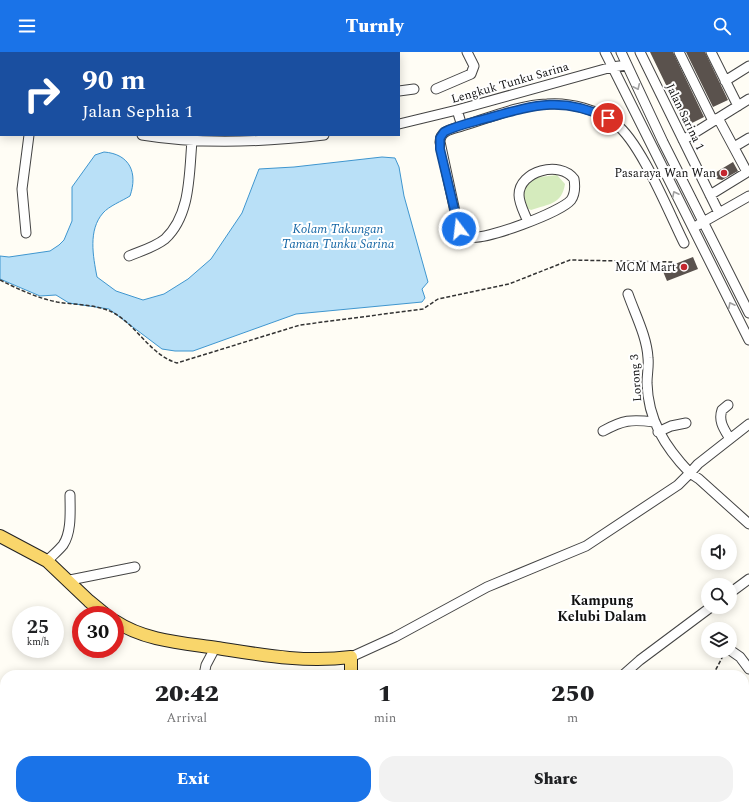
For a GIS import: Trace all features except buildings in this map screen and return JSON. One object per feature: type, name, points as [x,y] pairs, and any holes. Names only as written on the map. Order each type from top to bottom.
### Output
[{"type":"main road","points":[[0,536],[48,561],[70,580],[94,606]]},
{"type":"main road","points":[[124,626],[158,638],[215,648],[306,660],[351,657],[351,670]]},
{"type":"street","points":[[436,89],[471,74],[474,66],[467,52]]},
{"type":"street","points":[[605,52],[749,340]]},
{"type":"street","points":[[621,52],[703,222],[749,313]]},
{"type":"street","name":"Jalan Sarina 1","points":[[640,52],[719,213]]},
{"type":"street","points":[[678,52],[748,172],[710,195]]},
{"type":"street","points":[[711,52],[738,106]]},
{"type":"street","name":"Lengkuk Tunku Sarina","points":[[400,124],[457,110],[612,67],[627,65]]},
{"type":"street","points":[[726,81],[749,66]]},
{"type":"street","points":[[400,91],[414,89]]},
{"type":"street","points":[[683,140],[749,99]]},
{"type":"street","points":[[528,222],[519,198],[519,190],[524,179],[533,174],[550,170],[563,170],[571,175],[574,182],[574,194],[571,199],[557,209],[528,222],[478,238],[467,237],[461,232],[447,181],[440,142],[441,135],[444,132],[521,109],[547,104],[564,104],[598,113],[608,118],[622,130],[638,151],[684,243]]},
{"type":"street","points":[[457,110],[462,126]]},
{"type":"street","points":[[26,233],[22,189],[29,136]]},
{"type":"street","points":[[150,136],[192,141],[273,139],[311,136]]},
{"type":"street","points":[[734,147],[749,138]]},
{"type":"street","points":[[128,256],[160,242],[173,229],[186,197],[192,141]]},
{"type":"street","points":[[693,228],[749,196]]},
{"type":"street","name":"Lorong 3","points":[[628,294],[647,352],[648,390],[654,422],[658,432],[663,441],[690,474],[699,479],[749,524]]},
{"type":"street","points":[[728,405],[722,410],[720,417],[723,427],[730,438]]},
{"type":"street","points":[[603,431],[616,424],[629,420],[654,422]]},
{"type":"street","points":[[658,432],[671,426],[686,423]]},
{"type":"street","points":[[351,657],[395,637],[487,587],[586,546],[678,485],[698,464],[749,424]]},
{"type":"street","points":[[48,561],[64,544],[71,515],[70,495]]},
{"type":"street","points":[[70,580],[135,567]]},
{"type":"street","points":[[737,588],[749,579]]},
{"type":"street","points":[[629,670],[702,614]]},
{"type":"street","points":[[205,670],[215,648]]},
{"type":"street","points":[[737,655],[749,669]]},
{"type":"path","points":[[0,280],[19,290],[47,300],[96,307],[112,313],[166,357],[177,363],[300,325],[423,309],[438,299],[509,284],[570,260],[672,262]]},
{"type":"path","points":[[716,670],[722,658]]},
{"type":"green space","points":[[557,175],[565,184],[561,196],[558,199],[554,202],[531,210],[525,207],[522,185],[531,178]]},
{"type":"water","name":"Kolam Takungan Taman Tunku Sarina","points":[[104,152],[120,156],[126,161],[130,166],[133,180],[130,196],[103,213],[98,220],[93,235],[93,252],[97,277],[116,291],[143,300],[164,294],[188,279],[211,259],[242,213],[259,169],[294,167],[382,157],[395,158],[399,167],[404,196],[428,282],[422,289],[425,298],[422,302],[296,314],[193,351],[175,351],[162,349],[109,309],[69,303],[56,295],[40,296],[0,279],[0,256],[9,257],[50,251],[64,240],[72,221],[72,187],[95,155]]},
{"type":"place","name":"Pasaraya Wan Wan","points":[[724,173]]},
{"type":"place","name":"MCM Mart","points":[[684,267]]},
{"type":"district","name":"Kampung Kelubi Dalam","points":[[602,608]]},
{"type":"route","points":[[459,229],[440,149],[440,138],[444,132],[521,109],[547,104],[564,104],[598,113],[608,118]]}]
